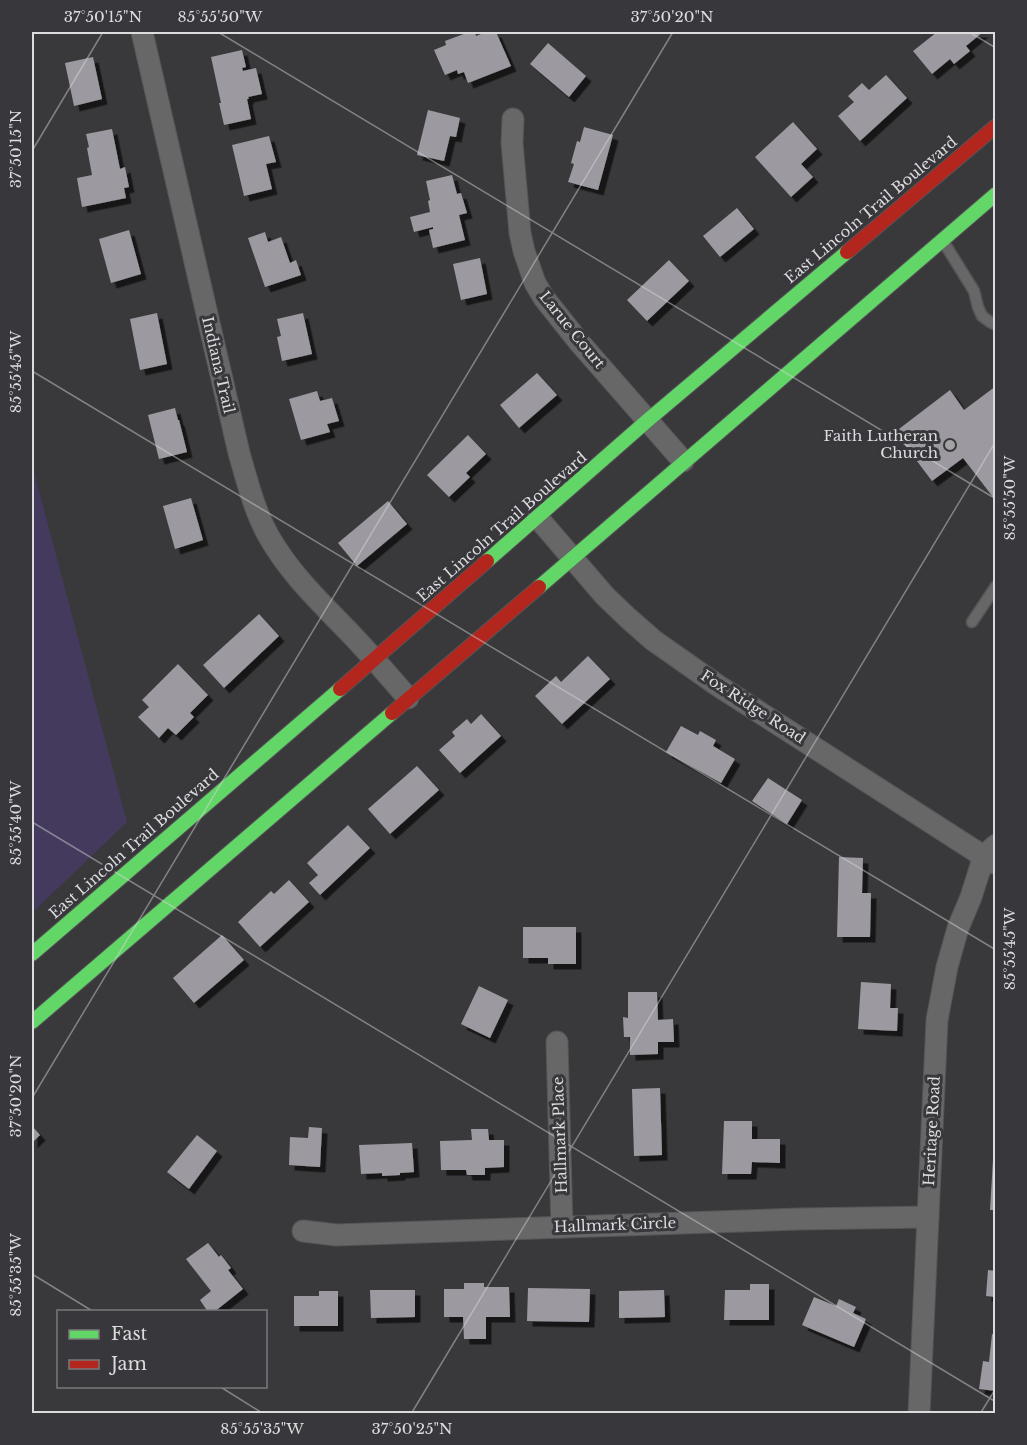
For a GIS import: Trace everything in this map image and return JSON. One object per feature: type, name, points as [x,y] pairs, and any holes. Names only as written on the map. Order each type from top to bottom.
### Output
[{"type":"street","name":"Indiana Trail","points":[[142,32],[239,453],[255,506],[267,533],[298,580],[375,659],[408,698]]},
{"type":"street","name":"Larue Court","points":[[513,119],[512,143],[520,233],[535,283],[579,342],[683,461]]},
{"type":"street","name":"East Lincoln Trail Boulevard","points":[[32,954],[538,518],[648,420],[996,126]]},
{"type":"street","points":[[32,1023],[996,194]]},
{"type":"street","name":"Fox Ridge Road","points":[[538,518],[620,611],[653,640],[717,685],[992,855]]},
{"type":"street","name":"Heritage Road","points":[[919,1413],[937,1020],[947,967],[958,928],[992,855]]},
{"type":"street","name":"Hallmark Place","points":[[557,1042],[562,1227]]},
{"type":"street","name":"Hallmark Circle","points":[[303,1231],[336,1235],[800,1219],[928,1217]]},
{"type":"lane","points":[[943,240],[974,291],[982,316],[996,325]]},
{"type":"lane","points":[[972,622],[996,586]]},
{"type":"shaded area","points":[[32,456],[35,476],[127,822],[32,913]]},
{"type":"building","points":[[475,32],[476,36],[486,32],[496,32],[511,66],[468,83],[464,72],[458,74],[457,70],[445,75],[434,50],[446,45],[445,41]]},
{"type":"building","points":[[937,32],[983,32],[966,46],[970,51],[954,64],[950,59],[932,74],[913,51]]},
{"type":"building","points":[[548,43],[586,76],[569,97],[530,64]]},
{"type":"building","points":[[242,50],[246,67],[242,68],[243,71],[256,68],[262,94],[247,99],[251,119],[224,125],[211,57]]},
{"type":"building","points":[[93,57],[102,99],[74,106],[65,63]]},
{"type":"building","points":[[886,75],[907,98],[860,141],[838,116],[854,102],[848,96],[862,83],[869,90]]},
{"type":"building","points":[[428,110],[460,118],[456,137],[450,136],[444,161],[417,155]]},
{"type":"building","points":[[793,122],[817,149],[801,164],[813,177],[791,197],[755,157]]},
{"type":"building","points":[[584,127],[613,135],[598,190],[568,182],[574,164],[571,163],[577,141],[580,142]]},
{"type":"building","points":[[112,129],[120,169],[125,167],[129,187],[124,188],[126,198],[82,207],[77,178],[92,175],[86,134]]},
{"type":"building","points":[[269,136],[276,162],[266,164],[272,189],[244,196],[232,145]]},
{"type":"building","points":[[452,175],[457,194],[461,193],[467,213],[459,215],[465,240],[433,248],[429,230],[433,227],[414,232],[410,217],[430,212],[426,181]]},
{"type":"building","points":[[737,208],[754,229],[720,257],[703,236]]},
{"type":"building","points":[[129,230],[141,274],[111,283],[99,239]]},
{"type":"building","points":[[265,232],[268,242],[281,237],[290,263],[296,260],[301,275],[265,287],[248,238]]},
{"type":"building","points":[[480,258],[487,294],[461,300],[453,264]]},
{"type":"building","points":[[669,260],[689,281],[647,321],[627,300]]},
{"type":"building","points":[[157,313],[167,364],[140,370],[130,319]]},
{"type":"building","points":[[303,313],[312,354],[282,361],[277,337],[281,336],[277,319]]},
{"type":"building","points":[[537,373],[557,395],[519,428],[500,405]]},
{"type":"building","name":"Faith Lutheran Church","points":[[996,386],[996,501],[963,458],[932,481],[895,432],[950,390],[964,410]]},
{"type":"building","points":[[317,391],[320,401],[332,398],[339,421],[327,424],[330,432],[301,440],[289,399]]},
{"type":"building","points":[[175,408],[187,452],[159,459],[148,415]]},
{"type":"building","points":[[468,435],[486,454],[466,473],[470,477],[449,497],[427,475]]},
{"type":"building","points":[[191,498],[203,540],[175,549],[163,506]]},
{"type":"building","points":[[388,501],[407,524],[357,566],[338,543]]},
{"type":"building","points":[[259,614],[279,636],[224,688],[203,665]]},
{"type":"building","points":[[588,656],[610,679],[562,724],[535,696],[556,676],[561,682]]},
{"type":"building","points":[[178,664],[208,695],[190,713],[194,717],[176,735],[168,728],[159,738],[138,717],[149,707],[142,700]]},
{"type":"building","points":[[481,714],[501,736],[460,773],[439,750],[455,736],[452,732],[467,719],[471,724]]},
{"type":"building","points":[[681,726],[698,735],[700,731],[716,740],[713,746],[735,759],[721,783],[666,752]]},
{"type":"building","points":[[417,766],[439,790],[390,834],[368,809]]},
{"type":"building","points":[[768,778],[802,800],[787,824],[752,801]]},
{"type":"building","points":[[348,825],[370,848],[320,895],[309,883],[318,875],[307,863]]},
{"type":"building","points":[[839,857],[863,858],[862,893],[871,893],[870,937],[837,937]]},
{"type":"building","points":[[289,880],[309,902],[260,947],[238,922],[271,891],[274,894]]},
{"type":"building","points":[[523,927],[576,927],[576,964],[548,964],[548,958],[523,958]]},
{"type":"building","points":[[222,935],[244,960],[194,1003],[173,978]]},
{"type":"building","points":[[861,982],[891,984],[890,1008],[898,1008],[897,1031],[858,1029]]},
{"type":"building","points":[[479,986],[508,1000],[490,1038],[461,1024]]},
{"type":"building","points":[[628,992],[657,992],[658,1020],[673,1019],[674,1042],[658,1042],[658,1054],[630,1055],[630,1037],[624,1037],[623,1017],[628,1018]]},
{"type":"building","points":[[660,1088],[662,1155],[634,1156],[632,1089]]},
{"type":"building","points":[[724,1121],[752,1121],[752,1139],[780,1139],[780,1163],[752,1162],[751,1174],[722,1174]]},
{"type":"building","points":[[32,1126],[40,1135],[32,1143]]},
{"type":"building","points":[[309,1127],[322,1128],[320,1167],[289,1165],[290,1137],[308,1138]]},
{"type":"building","points":[[471,1129],[488,1129],[489,1140],[504,1140],[504,1167],[485,1168],[485,1175],[467,1175],[466,1170],[441,1170],[440,1141],[472,1140]]},
{"type":"building","points":[[197,1135],[217,1151],[189,1189],[167,1172]]},
{"type":"building","points":[[412,1143],[414,1172],[382,1176],[382,1173],[361,1174],[359,1145]]},
{"type":"building","points":[[993,1160],[996,1160],[996,1210],[990,1210]]},
{"type":"building","points":[[208,1243],[231,1268],[228,1270],[243,1289],[217,1310],[207,1310],[200,1300],[211,1291],[186,1259]]},
{"type":"building","points":[[988,1270],[996,1271],[996,1297],[986,1296]]},
{"type":"building","points":[[464,1283],[484,1283],[484,1287],[509,1287],[510,1317],[486,1317],[486,1339],[464,1339],[463,1317],[444,1317],[444,1289],[464,1289]]},
{"type":"building","points":[[750,1284],[769,1284],[769,1320],[724,1320],[725,1290],[750,1290]]},
{"type":"building","points":[[528,1288],[590,1289],[589,1322],[527,1321]]},
{"type":"building","points":[[370,1290],[415,1290],[415,1317],[371,1318]]},
{"type":"building","points":[[664,1290],[665,1317],[619,1318],[619,1291]]},
{"type":"building","points":[[319,1291],[338,1291],[338,1326],[294,1326],[294,1296],[319,1296]]},
{"type":"building","points":[[814,1297],[836,1306],[839,1299],[856,1307],[853,1313],[866,1319],[854,1347],[802,1325]]},
{"type":"building","points":[[992,1334],[996,1335],[996,1391],[979,1389],[983,1361],[989,1362]]},
{"type":"traffic: fast","points":[[539,587],[996,194]]},
{"type":"traffic: fast","points":[[487,561],[648,420],[847,252]]},
{"type":"traffic: fast","points":[[32,954],[340,689]]},
{"type":"traffic: fast","points":[[32,1022],[392,713]]},
{"type":"traffic: jam","points":[[847,252],[996,126]]},
{"type":"traffic: jam","points":[[340,689],[487,561]]},
{"type":"traffic: jam","points":[[392,713],[539,587]]},
{"type":"place","name":"Faith Lutheran Church","points":[[950,445]]}]
